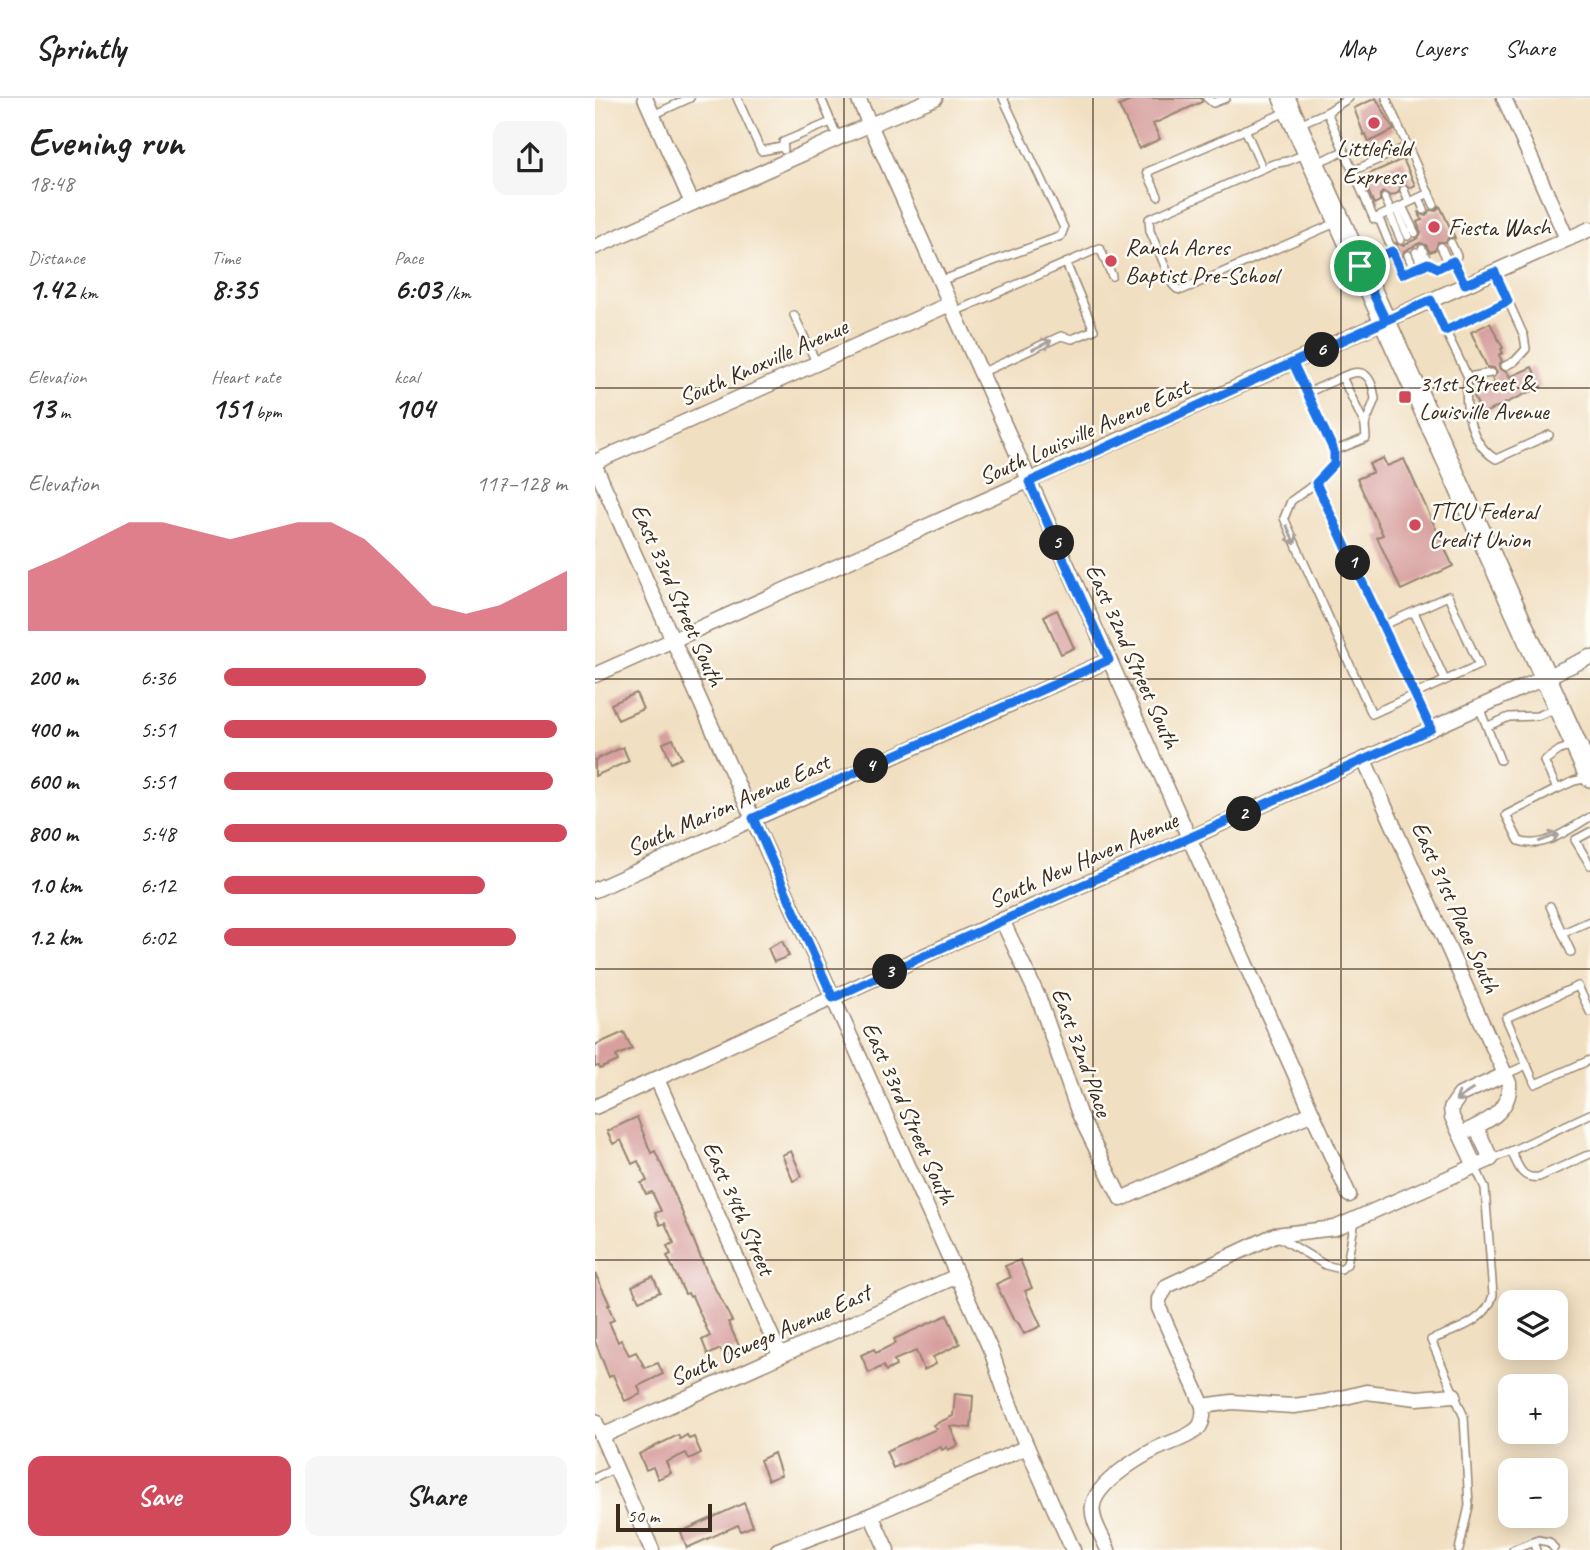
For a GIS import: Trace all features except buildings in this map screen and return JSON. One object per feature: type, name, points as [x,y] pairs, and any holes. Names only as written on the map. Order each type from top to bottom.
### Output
[{"type":"main road","points":[[1290,111],[1590,777]]},
{"type":"street","points":[[645,98],[692,203]]},
{"type":"street","name":"East 32nd Street South","points":[[858,98],[1349,1195]]},
{"type":"street","points":[[595,247],[768,170],[786,153],[838,138],[935,98]]},
{"type":"street","points":[[1504,98],[1567,239]]},
{"type":"street","name":"South Louisville Avenue East","points":[[595,675],[1465,284],[1567,239],[1589,233]]},
{"type":"street","name":"South Knoxville Avenue","points":[[595,464],[816,362],[952,309]]},
{"type":"street","name":"East 33rd Street South","points":[[595,464],[992,1353],[1002,1388],[1073,1550]]},
{"type":"street","name":"South New Haven Avenue","points":[[595,1107],[1002,920],[1590,657]]},
{"type":"street","name":"South Marion Avenue East","points":[[595,890],[1109,660]]},
{"type":"street","name":"East 31st Place South","points":[[1364,760],[1506,1073],[1509,1092],[1497,1115],[1460,1134]]},
{"type":"street","name":"East 32nd Place","points":[[1002,920],[1039,999],[1079,1114],[1121,1199],[1312,1113]]},
{"type":"street","points":[[1475,1166],[1452,1117],[1451,1108],[1460,1095],[1506,1073]]},
{"type":"street","name":"East 34th Street","points":[[657,1079],[780,1355]]},
{"type":"street","points":[[1108,1550],[1095,1522],[1092,1506],[1096,1497],[1110,1480],[1133,1463],[1196,1430],[1202,1422],[1203,1406],[1161,1316],[1159,1308],[1162,1293],[1176,1280],[1275,1235],[1335,1228],[1490,1159],[1476,1127]]},
{"type":"street","name":"South Oswego Avenue East","points":[[602,1436],[957,1276]]},
{"type":"street","points":[[1203,1406],[1232,1402],[1293,1406],[1366,1392],[1416,1398],[1454,1395]]},
{"type":"street","points":[[595,1421],[652,1550]]},
{"type":"street","points":[[778,1550],[871,1515],[1027,1447]]},
{"type":"street","points":[[871,1515],[887,1550]]},
{"type":"lane","points":[[653,115],[690,98]]},
{"type":"lane","points":[[737,98],[768,170]]},
{"type":"lane","points":[[821,98],[838,138]]},
{"type":"lane","points":[[940,281],[1061,236],[1064,228],[1003,98]]},
{"type":"lane","points":[[1207,98],[1213,103],[1226,98]]},
{"type":"lane","points":[[1158,196],[1147,172],[1290,111],[1327,112],[1349,98]]},
{"type":"lane","points":[[1386,98],[1434,205]]},
{"type":"lane","points":[[1327,112],[1374,219],[1380,221],[1402,274],[1421,266],[1438,268],[1451,262],[1457,257],[1451,243]]},
{"type":"lane","points":[[761,151],[786,153],[783,142],[831,122]]},
{"type":"lane","points":[[1245,129],[1260,163]]},
{"type":"lane","points":[[1353,171],[1408,146]]},
{"type":"lane","points":[[1339,221],[1182,290],[1173,285],[1150,231],[1149,219],[1273,164],[1344,151]]},
{"type":"lane","points":[[1388,156],[1392,164]]},
{"type":"lane","points":[[1370,163],[1374,172]]},
{"type":"lane","points":[[1385,198],[1397,208],[1408,236],[1397,208],[1404,190]]},
{"type":"lane","points":[[1374,219],[1429,193]]},
{"type":"lane","points":[[1419,198],[1424,209]]},
{"type":"lane","points":[[1441,247],[1465,284]]},
{"type":"lane","points":[[952,309],[1100,248],[1112,276]]},
{"type":"lane","points":[[1360,266],[1392,251]]},
{"type":"lane","points":[[1421,266],[1415,252],[1421,266]]},
{"type":"lane","points":[[981,374],[1061,336],[1072,339],[1094,330],[1066,263]]},
{"type":"lane","points":[[1495,272],[1524,337],[1526,349],[1505,366]]},
{"type":"lane","points":[[1431,300],[1468,377],[1464,397],[1471,423],[1485,453],[1496,459],[1549,435]]},
{"type":"lane","points":[[1445,331],[1508,301]]},
{"type":"lane","points":[[794,315],[816,362]]},
{"type":"lane","points":[[1293,363],[1334,451],[1334,464],[1316,483],[1291,501],[1284,518],[1373,714],[1479,665],[1448,596],[1382,626]]},
{"type":"lane","points":[[1307,393],[1354,371],[1367,375],[1375,399],[1365,425]]},
{"type":"lane","points":[[1468,377],[1491,373]]},
{"type":"lane","points":[[1334,451],[1367,438],[1365,425],[1342,377]]},
{"type":"lane","points":[[1316,483],[1431,729]]},
{"type":"lane","points":[[1413,612],[1445,680]]},
{"type":"lane","points":[[1479,707],[1500,760]]},
{"type":"lane","points":[[1488,726],[1509,717],[1537,716],[1559,707]]},
{"type":"lane","points":[[1556,789],[1544,761],[1560,750],[1576,744]]},
{"type":"lane","points":[[1590,777],[1556,789],[1506,816],[1519,841],[1530,845],[1551,839],[1590,817]]},
{"type":"lane","points":[[1590,832],[1576,840],[1590,865]]},
{"type":"lane","points":[[1550,906],[1571,952]]},
{"type":"lane","points":[[1563,933],[1590,921]]},
{"type":"lane","points":[[1590,1012],[1578,986],[1506,1018],[1535,1084],[1590,1060]]},
{"type":"lane","points":[[1506,1073],[1527,1065]]},
{"type":"lane","points":[[1490,1159],[1590,1114]]},
{"type":"lane","points":[[1510,1151],[1523,1175],[1531,1178],[1590,1154]]},
{"type":"lane","points":[[1459,1550],[1469,1506],[1464,1417],[1431,1340],[1484,1314],[1493,1295],[1485,1188],[1475,1166]]},
{"type":"lane","points":[[1275,1235],[1325,1265],[1341,1269],[1347,1264],[1355,1220]]},
{"type":"lane","points":[[595,1478],[616,1468]]},
{"type":"lane","points":[[1513,1550],[1534,1546],[1538,1540],[1549,1542],[1554,1548]]},
{"type":"place","name":"Littlefield Express","points":[[1374,123]]},
{"type":"place","name":"Fiesta Wash","points":[[1434,227]]},
{"type":"place","name":"Ranch Acres Baptist Pre-School","points":[[1111,261]]},
{"type":"place","name":"31st Street & Louisville Avenue","points":[[1405,397]]},
{"type":"place","name":"TTCU Federal Credit Union","points":[[1415,525]]},
{"type":"route","points":[[1360,266],[1386,321],[1293,363],[1334,451],[1334,464],[1316,483],[1431,729],[833,998],[753,818],[1109,660],[1029,482],[1293,363],[1365,331],[1431,300],[1445,331],[1508,301],[1495,272],[1465,284],[1453,261],[1438,268],[1428,263],[1402,274],[1392,251],[1360,266]]}]
